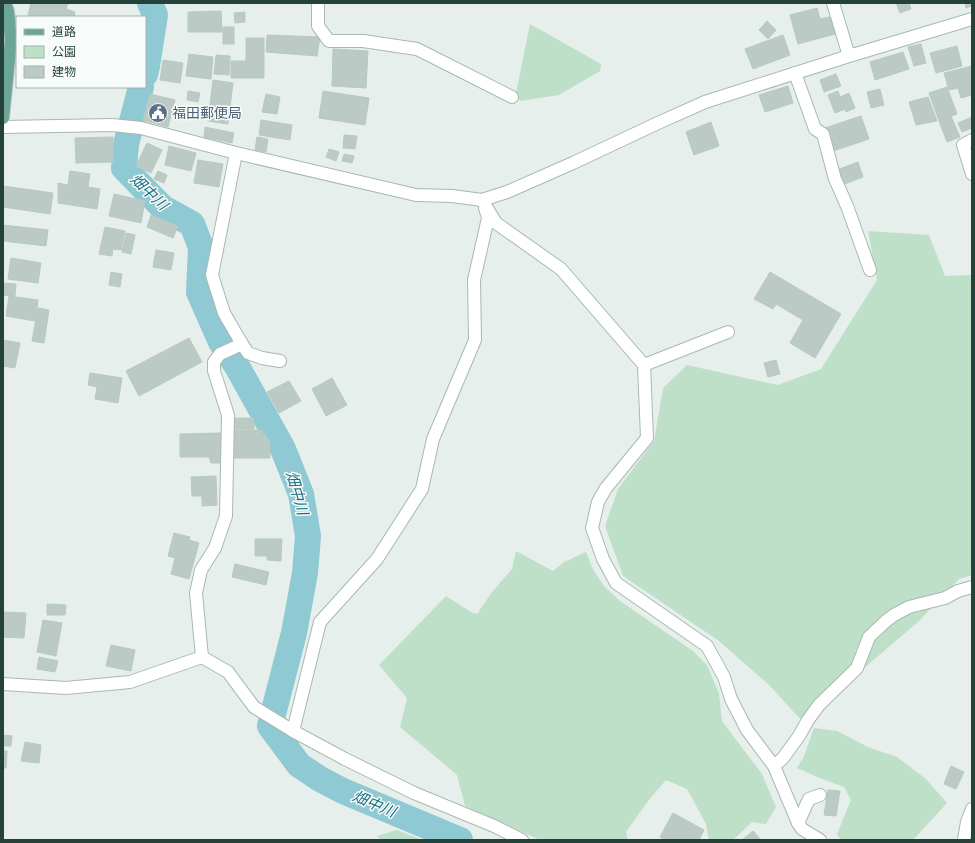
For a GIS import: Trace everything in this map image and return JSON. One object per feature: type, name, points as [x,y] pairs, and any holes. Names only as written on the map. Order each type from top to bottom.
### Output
[{"type":"main road","points":[[3,118],[14,41],[6,3]]},
{"type":"street","points":[[318,3],[318,26],[329,41],[363,41],[417,49],[512,97]]},
{"type":"street","points":[[834,3],[849,56]]},
{"type":"street","points":[[3,127],[112,125],[141,128],[236,153],[416,195],[452,196],[482,200],[507,192],[540,178],[705,102],[972,19]]},
{"type":"street","points":[[795,73],[815,129],[823,134],[835,179],[847,206],[870,270]]},
{"type":"street","points":[[972,140],[963,145],[972,174]]},
{"type":"street","points":[[236,153],[212,275],[224,313],[240,345],[248,353],[262,358],[280,361]]},
{"type":"street","points":[[482,200],[496,223],[561,269],[644,365],[647,438],[606,488],[598,502],[592,528],[603,559],[616,583],[707,646],[724,676],[730,699],[747,730],[774,766],[800,831],[820,840]]},
{"type":"street","points":[[290,729],[320,622],[377,559],[422,489],[433,439],[475,340],[474,280],[488,218],[482,200]]},
{"type":"street","points":[[644,365],[728,332]]},
{"type":"street","points":[[202,657],[196,593],[201,570],[215,548],[226,516],[228,415],[214,371],[214,362],[220,354],[240,345]]},
{"type":"street","points":[[774,766],[784,758],[819,705],[857,668],[869,637],[886,621],[909,607],[945,598],[958,591],[972,587]]},
{"type":"street","points":[[3,684],[66,688],[130,682],[202,657],[228,672],[254,707],[290,729],[345,759],[414,793],[494,826],[522,840]]},
{"type":"street","points":[[800,831],[809,798],[820,795]]},
{"type":"street","points":[[964,840],[967,822],[972,809]]},
{"type":"green space","points":[[530,24],[601,64],[600,71],[559,95],[520,101],[516,93]]},
{"type":"green space","points":[[868,231],[929,235],[945,276],[972,275],[972,575],[959,579],[918,622],[802,721],[770,686],[719,641],[623,576],[605,526],[618,489],[654,441],[663,388],[687,365],[778,385],[821,369],[877,280]]},
{"type":"green space","points":[[516,551],[553,571],[564,562],[586,552],[593,569],[604,586],[620,601],[693,651],[707,665],[719,693],[722,721],[762,774],[776,807],[766,824],[752,822],[733,840],[709,840],[706,824],[687,789],[666,780],[648,801],[626,832],[628,840],[540,840],[465,806],[457,775],[400,727],[407,698],[379,665],[446,596],[471,612],[477,614],[492,592],[512,569]]},
{"type":"green space","points":[[814,728],[837,731],[868,747],[897,757],[926,779],[947,803],[913,840],[841,840],[837,834],[851,800],[844,787],[797,768],[804,756]]},
{"type":"green space","points":[[397,830],[422,840],[381,840],[377,836]]},
{"type":"building","points":[[31,3],[68,3],[66,9],[75,12],[74,16],[28,15]]},
{"type":"building","points":[[896,3],[909,3],[911,9],[900,13]]},
{"type":"building","points":[[965,3],[972,3],[972,6],[966,8]]},
{"type":"building","points":[[817,8],[820,19],[830,17],[835,34],[798,44],[790,15]]},
{"type":"building","points":[[221,11],[222,32],[188,32],[188,12]]},
{"type":"building","points":[[245,12],[245,22],[235,23],[234,13]]},
{"type":"building","points":[[767,21],[776,30],[768,39],[759,30]]},
{"type":"building","points":[[223,27],[234,27],[234,44],[223,44]]},
{"type":"building","points":[[267,35],[320,37],[317,56],[266,52]]},
{"type":"building","points":[[783,35],[790,55],[753,69],[745,49]]},
{"type":"building","points":[[246,38],[264,38],[264,78],[231,78],[231,61],[246,61]]},
{"type":"building","points":[[921,44],[926,63],[914,66],[908,47]]},
{"type":"building","points":[[957,46],[962,66],[936,73],[930,53]]},
{"type":"building","points":[[333,49],[368,51],[366,88],[332,86]]},
{"type":"building","points":[[903,52],[909,69],[875,80],[870,62]]},
{"type":"building","points":[[189,54],[213,57],[211,79],[186,76]]},
{"type":"building","points":[[216,55],[230,56],[229,75],[214,74]]},
{"type":"building","points":[[163,60],[183,63],[180,83],[160,80]]},
{"type":"building","points":[[972,66],[972,95],[961,98],[958,88],[949,90],[944,73]]},
{"type":"building","points":[[836,74],[841,86],[824,92],[820,80]]},
{"type":"building","points":[[213,80],[233,83],[228,124],[208,121]]},
{"type":"building","points":[[788,86],[793,103],[765,112],[759,95]]},
{"type":"building","points":[[947,87],[957,114],[939,121],[929,93]]},
{"type":"building","points":[[880,89],[884,105],[871,108],[867,92]]},
{"type":"building","points":[[188,91],[200,93],[198,102],[187,100]]},
{"type":"building","points":[[323,91],[369,98],[365,125],[319,118]]},
{"type":"building","points":[[838,91],[840,97],[849,93],[855,108],[846,112],[845,109],[835,113],[828,95]]},
{"type":"building","points":[[150,94],[175,100],[168,127],[143,120]]},
{"type":"building","points":[[266,94],[280,97],[277,114],[262,112]]},
{"type":"building","points":[[928,97],[937,121],[916,125],[909,102]]},
{"type":"building","points":[[861,116],[869,139],[830,152],[822,129]]},
{"type":"building","points":[[951,116],[960,137],[947,142],[939,121]]},
{"type":"building","points":[[972,117],[972,128],[962,132],[958,123]]},
{"type":"building","points":[[261,120],[292,125],[290,140],[259,135]]},
{"type":"building","points":[[711,122],[719,146],[694,155],[686,132]]},
{"type":"building","points":[[205,127],[234,133],[232,143],[204,137]]},
{"type":"building","points":[[344,135],[357,136],[355,149],[343,148]]},
{"type":"building","points":[[113,137],[113,162],[76,163],[75,138]]},
{"type":"building","points":[[257,137],[268,139],[266,152],[255,150]]},
{"type":"building","points":[[147,143],[162,150],[151,173],[136,166]]},
{"type":"building","points":[[169,146],[196,153],[191,171],[165,165]]},
{"type":"building","points":[[329,149],[339,152],[336,161],[326,157]]},
{"type":"building","points":[[344,154],[354,156],[352,163],[342,161]]},
{"type":"building","points":[[198,160],[223,164],[219,187],[194,183]]},
{"type":"building","points":[[858,162],[863,177],[842,185],[837,170]]},
{"type":"building","points":[[70,171],[90,174],[88,187],[100,189],[97,209],[58,203],[58,183],[68,185]]},
{"type":"building","points":[[158,171],[167,175],[164,183],[154,179]]},
{"type":"building","points":[[3,186],[53,193],[50,214],[3,207]]},
{"type":"building","points":[[114,194],[145,201],[141,223],[109,216]]},
{"type":"building","points":[[151,215],[178,226],[173,238],[147,227]]},
{"type":"building","points":[[3,225],[48,230],[46,246],[3,241]]},
{"type":"building","points":[[105,227],[125,231],[121,250],[113,249],[112,256],[99,254]]},
{"type":"building","points":[[126,233],[135,235],[131,254],[122,252]]},
{"type":"building","points":[[156,250],[174,253],[171,270],[153,267]]},
{"type":"building","points":[[11,258],[41,263],[38,283],[8,279]]},
{"type":"building","points":[[111,272],[122,274],[120,287],[109,285]]},
{"type":"building","points":[[770,272],[841,314],[815,358],[790,343],[803,320],[776,304],[773,309],[754,299]]},
{"type":"building","points":[[3,283],[16,284],[15,296],[3,295]]},
{"type":"building","points":[[9,296],[38,300],[35,321],[6,316]]},
{"type":"building","points":[[38,308],[49,310],[44,343],[32,341]]},
{"type":"building","points":[[189,338],[202,362],[139,396],[126,371]]},
{"type":"building","points":[[3,340],[20,343],[15,368],[3,366]]},
{"type":"building","points":[[776,360],[780,374],[768,377],[764,363]]},
{"type":"building","points":[[90,373],[122,378],[118,403],[95,399],[97,387],[88,385]]},
{"type":"building","points":[[332,378],[347,405],[326,416],[312,389]]},
{"type":"building","points":[[289,381],[301,401],[279,413],[267,392]]},
{"type":"building","points":[[235,418],[254,418],[254,429],[234,429]]},
{"type":"building","points":[[231,430],[262,430],[262,434],[265,434],[270,443],[270,458],[230,458]]},
{"type":"building","points":[[221,433],[222,463],[211,463],[209,457],[180,457],[180,434]]},
{"type":"building","points":[[216,476],[217,505],[202,506],[202,496],[192,496],[191,477]]},
{"type":"building","points":[[174,533],[190,537],[189,540],[199,543],[189,579],[171,574],[175,558],[168,556]]},
{"type":"building","points":[[255,539],[282,539],[281,561],[267,560],[267,556],[255,556]]},
{"type":"building","points":[[235,564],[269,572],[266,585],[232,577]]},
{"type":"building","points":[[47,604],[66,605],[65,615],[47,615]]},
{"type":"building","points":[[3,612],[26,613],[24,638],[3,637]]},
{"type":"building","points":[[43,620],[62,623],[56,656],[37,652]]},
{"type":"building","points":[[111,645],[135,650],[131,671],[106,666]]},
{"type":"building","points":[[39,657],[58,661],[55,672],[37,669]]},
{"type":"building","points":[[3,735],[12,736],[11,746],[3,746]]},
{"type":"building","points":[[25,742],[41,745],[39,763],[21,761]]},
{"type":"building","points":[[3,751],[7,751],[6,768],[3,768]]},
{"type":"building","points":[[951,766],[964,772],[956,789],[944,784]]},
{"type":"building","points":[[828,790],[840,791],[836,816],[824,815]]},
{"type":"building","points":[[673,813],[704,830],[699,840],[665,840],[660,837]]},
{"type":"building","points":[[753,831],[761,840],[742,840]]},
{"type":"waterway","name":"畑中川","points":[[146,70],[155,15],[150,3]]},
{"type":"waterway","name":"畑中川","points":[[141,88],[126,144],[124,168],[163,208],[192,224],[201,247],[199,292],[221,342],[238,368],[283,449],[301,494],[308,536],[305,573],[294,633],[270,726],[299,765],[320,779],[343,791],[460,840]]},
{"type":"place","name":"福田郵便局","points":[[158,113]]}]
